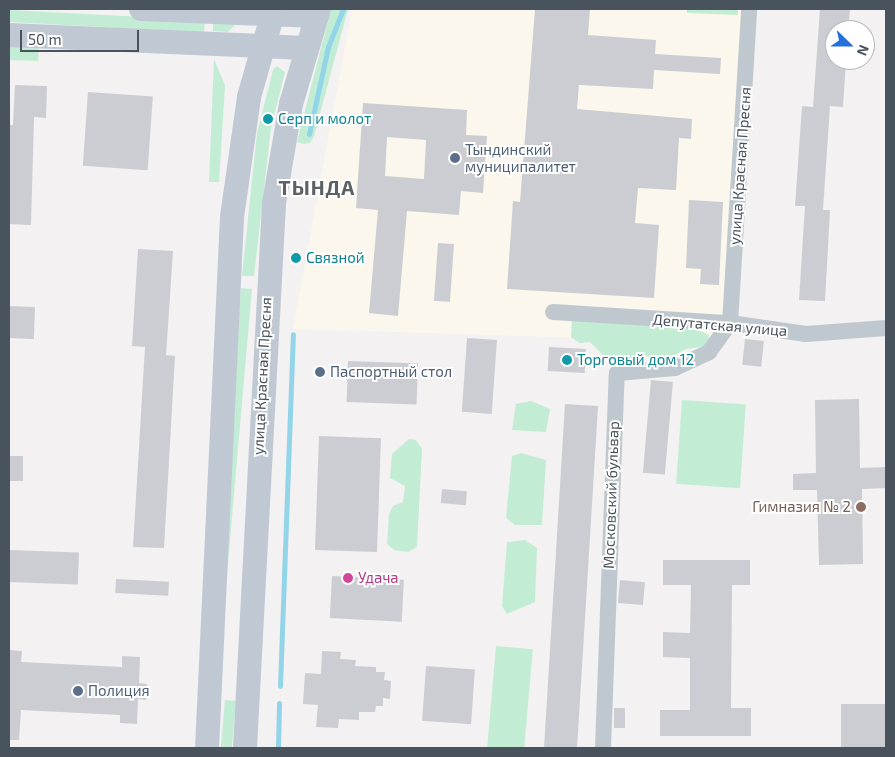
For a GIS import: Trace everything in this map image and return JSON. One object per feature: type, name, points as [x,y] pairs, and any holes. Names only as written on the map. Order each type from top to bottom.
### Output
[{"type":"street","points":[[141,9],[240,13],[273,11],[318,12]]},
{"type":"street","name":"улица Красная Пресня","points":[[730,323],[749,9]]},
{"type":"street","points":[[207,748],[232,217],[239,146],[262,46],[273,11]]},
{"type":"street","name":"улица Красная Пресня","points":[[245,748],[268,262],[281,153],[306,48],[318,12]]},
{"type":"street","points":[[238,45],[240,13]]},
{"type":"street","points":[[9,35],[306,48]]},
{"type":"street","name":"Депутатская улица","points":[[553,312],[730,323],[806,334],[886,328]]},
{"type":"street","name":"Московский бульвар","points":[[603,748],[617,373],[675,368],[709,352],[730,323]]},
{"type":"shaded area","points":[[352,9],[746,9],[729,342],[293,329]]},
{"type":"green space","points":[[331,9],[348,9],[314,136],[310,143],[304,144],[297,142]]},
{"type":"green space","points":[[687,9],[738,9],[738,15],[687,13]]},
{"type":"green space","points":[[9,10],[205,20],[204,32],[9,22]]},
{"type":"green space","points":[[213,19],[232,22],[234,26],[228,32],[213,31]]},
{"type":"green space","points":[[9,39],[39,40],[38,61],[9,60]]},
{"type":"green space","points":[[214,59],[225,85],[219,182],[209,182]]},
{"type":"green space","points":[[277,66],[285,72],[271,128],[254,276],[242,276],[257,133],[273,70]]},
{"type":"green space","points":[[241,288],[252,289],[217,687],[206,686]]},
{"type":"green space","points":[[572,317],[688,325],[709,335],[707,346],[686,349],[663,361],[643,355],[626,363],[609,361],[590,342],[580,343],[571,337]]},
{"type":"green space","points":[[682,400],[746,404],[740,488],[676,484]]},
{"type":"green space","points":[[531,401],[550,409],[546,432],[512,430],[516,404]]},
{"type":"green space","points":[[409,439],[416,440],[422,449],[417,547],[408,552],[394,550],[387,544],[389,514],[393,506],[403,502],[405,486],[390,478],[392,454]]},
{"type":"green space","points":[[521,453],[546,460],[542,525],[515,525],[506,518],[512,456]]},
{"type":"green space","points":[[525,540],[537,548],[535,602],[507,614],[502,606],[507,542]]},
{"type":"green space","points":[[496,646],[533,649],[524,748],[487,748]]},
{"type":"green space","points":[[225,700],[236,701],[232,748],[221,748]]},
{"type":"building","points":[[535,9],[590,9],[588,35],[656,40],[655,54],[721,58],[720,74],[654,70],[653,89],[579,85],[577,109],[692,119],[691,139],[679,138],[676,190],[638,188],[635,223],[659,225],[654,298],[507,289],[513,201],[520,202]]},
{"type":"building","points":[[820,9],[850,10],[849,20],[825,20],[825,70],[845,70],[843,107],[830,106],[823,210],[830,210],[825,301],[799,300],[805,206],[795,206],[802,106],[813,107]]},
{"type":"building","points":[[15,85],[47,86],[46,118],[34,117],[31,225],[9,224],[9,125],[13,125]]},
{"type":"building","points":[[88,92],[153,97],[148,170],[83,166]]},
{"type":"building","name":"Тындинский муниципалитет","points":[[363,103],[467,110],[466,135],[487,136],[483,193],[461,191],[459,215],[407,211],[398,316],[369,313],[378,210],[356,208]],"holes":[[[387,137],[426,140],[424,179],[385,176]]]},
{"type":"building","points":[[689,200],[723,202],[719,285],[700,284],[701,269],[686,268]]},
{"type":"building","points":[[438,243],[454,244],[450,302],[434,301]]},
{"type":"building","points":[[138,249],[173,251],[166,355],[175,356],[164,548],[133,547],[145,347],[132,346]]},
{"type":"building","points":[[9,306],[35,307],[34,339],[9,338]]},
{"type":"building","points":[[467,338],[497,340],[492,414],[462,412]]},
{"type":"building","points":[[745,339],[764,341],[761,367],[742,365]]},
{"type":"building","name":"Торговый дом 12","points":[[549,347],[586,349],[585,373],[548,371]]},
{"type":"building","points":[[348,361],[418,363],[417,404],[347,402]]},
{"type":"building","points":[[651,380],[673,382],[665,475],[643,473]]},
{"type":"building","points":[[859,399],[860,468],[886,467],[886,488],[862,489],[863,564],[819,565],[817,490],[793,490],[793,474],[816,473],[815,400]]},
{"type":"building","points":[[565,404],[598,406],[577,748],[544,748]]},
{"type":"building","points":[[319,436],[381,438],[377,552],[315,550]]},
{"type":"building","points":[[9,456],[23,456],[23,481],[9,481]]},
{"type":"building","points":[[442,489],[467,491],[466,505],[441,503]]},
{"type":"building","points":[[9,550],[79,552],[78,584],[9,582]]},
{"type":"building","points":[[663,560],[750,560],[750,585],[732,585],[731,708],[751,708],[751,736],[660,736],[660,710],[690,710],[690,658],[663,657],[663,632],[690,633],[691,585],[663,585]]},
{"type":"building","points":[[332,576],[404,580],[402,622],[330,618]]},
{"type":"building","points":[[116,579],[169,582],[168,596],[115,593]]},
{"type":"building","points":[[620,580],[645,582],[643,605],[618,603]]},
{"type":"building","name":"Полиция","points":[[9,650],[22,651],[21,662],[122,667],[122,656],[140,657],[139,683],[147,684],[146,700],[138,699],[137,724],[120,723],[120,715],[21,710],[19,740],[9,740]]},
{"type":"building","points":[[322,651],[341,652],[340,659],[356,660],[355,666],[376,667],[376,672],[385,672],[384,680],[391,681],[390,699],[383,698],[383,706],[376,706],[375,712],[359,712],[359,720],[339,719],[338,728],[316,727],[318,705],[303,704],[305,673],[321,674]]},
{"type":"building","points":[[426,666],[475,669],[471,724],[422,721]]},
{"type":"building","points":[[841,704],[886,704],[886,748],[841,748]]},
{"type":"building","points":[[614,708],[625,708],[625,728],[614,728]]},
{"type":"waterway","points":[[309,134],[328,47],[343,9]]},
{"type":"waterway","points":[[280,686],[293,334]]},
{"type":"waterway","points":[[278,748],[279,703]]},
{"type":"place","name":"Серп и молот","points":[[268,119]]},
{"type":"place","name":"Тындинский муниципалитет","points":[[455,158]]},
{"type":"place","name":"Связной","points":[[296,258]]},
{"type":"place","name":"Торговый дом 12","points":[[567,360]]},
{"type":"place","name":"Паспортный стол","points":[[320,372]]},
{"type":"place","name":"Гимназия № 2","points":[[861,507]]},
{"type":"place","name":"Удача","points":[[348,578]]},
{"type":"place","name":"Полиция","points":[[78,691]]},
{"type":"district","name":"ТЫНДА","points":[[317,187]]}]
